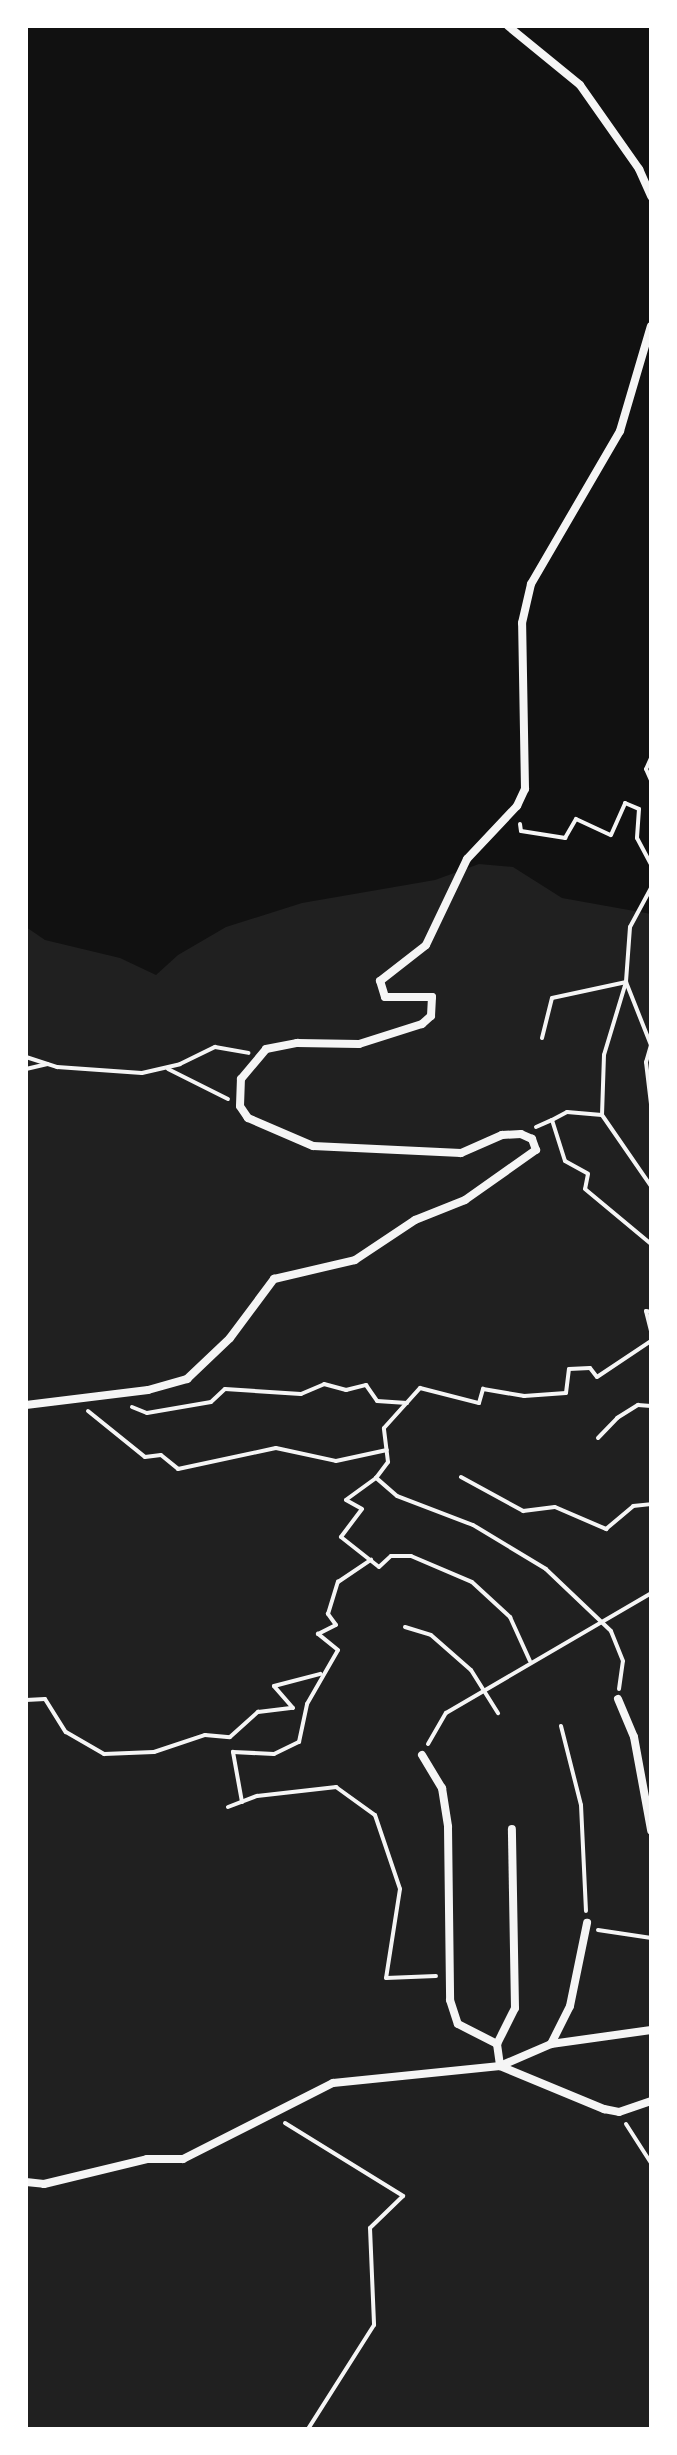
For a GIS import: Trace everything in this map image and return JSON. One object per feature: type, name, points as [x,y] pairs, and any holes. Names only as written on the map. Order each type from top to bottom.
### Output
[{"type":"street","points":[[508,26],[580,85],[639,169],[651,196]]},
{"type":"street","points":[[26,1405],[70,1396],[148,1390],[187,1379],[230,1338],[274,1279],[355,1260],[415,1220],[465,1200],[536,1150],[532,1139],[521,1134],[502,1135],[461,1153],[313,1146],[248,1118],[240,1106],[241,1079],[258,1055],[297,1043],[359,1044],[422,1024],[431,1016],[432,997],[385,997],[380,981],[426,945],[467,859],[517,806],[525,789],[522,623],[531,584],[620,431],[651,326]]},
{"type":"street","points":[[618,1699],[634,1737],[651,1830]]},
{"type":"street","points":[[422,1755],[442,1788],[448,1827],[450,1975],[458,2024],[497,2044]]},
{"type":"street","points":[[500,2066],[497,2044],[510,2026],[515,1999],[512,1829]]},
{"type":"street","points":[[551,2044],[570,2006],[587,1923]]},
{"type":"street","points":[[26,2182],[44,2184],[147,2159],[183,2159],[232,2137],[269,2113],[333,2083],[500,2066],[551,2044],[651,2030]]},
{"type":"street","points":[[500,2066],[619,2112],[651,2101]]},
{"type":"path","points":[[651,758],[646,769],[651,780]]},
{"type":"path","points":[[517,806],[521,831],[565,838],[576,819],[611,835],[625,803],[639,809],[637,838],[651,864]]},
{"type":"path","points":[[651,888],[630,927],[626,982],[604,1055],[602,1115],[651,1186]]},
{"type":"path","points":[[542,1038],[552,998],[626,982]]},
{"type":"path","points":[[626,982],[651,1045],[646,1062],[651,1104]]},
{"type":"path","points":[[26,1057],[47,1064],[142,1073],[166,1067],[215,1047],[258,1055]]},
{"type":"path","points":[[26,1069],[47,1064]]},
{"type":"path","points":[[166,1067],[240,1106]]},
{"type":"path","points":[[521,1134],[567,1112],[602,1115]]},
{"type":"path","points":[[552,1120],[565,1161],[588,1174],[585,1189],[651,1244]]},
{"type":"path","points":[[651,1312],[646,1311],[651,1331]]},
{"type":"path","points":[[530,1661],[510,1617],[472,1582],[411,1556],[391,1556],[379,1567],[341,1537],[362,1509],[346,1500],[376,1478],[388,1462],[384,1428],[420,1388],[479,1403],[483,1389],[524,1396],[566,1393],[569,1369],[590,1368],[597,1377],[651,1341]]},
{"type":"path","points":[[123,1403],[147,1413],[211,1402],[225,1389],[301,1394],[324,1384],[346,1390],[366,1385],[377,1401],[407,1403]]},
{"type":"path","points":[[70,1396],[145,1457],[161,1455],[178,1469],[276,1448],[336,1461],[387,1450]]},
{"type":"path","points":[[598,1438],[617,1418],[638,1405],[651,1406]]},
{"type":"path","points":[[461,1477],[523,1511],[555,1507],[606,1529],[633,1506],[651,1504]]},
{"type":"path","points":[[376,1478],[397,1496],[473,1525],[546,1569],[611,1631],[623,1661],[618,1699]]},
{"type":"path","points":[[242,1802],[233,1752],[274,1754],[299,1742],[307,1704],[320,1674],[338,1650],[318,1634],[336,1625],[328,1614],[338,1582],[371,1560]]},
{"type":"path","points":[[422,1755],[446,1713],[530,1661],[651,1593]]},
{"type":"path","points":[[405,1627],[431,1635],[471,1670],[498,1713]]},
{"type":"path","points":[[26,1700],[45,1699],[66,1732],[104,1754],[154,1752],[205,1735],[230,1737],[258,1712],[293,1708],[274,1686],[320,1674]]},
{"type":"path","points":[[561,1726],[581,1805],[587,1923],[599,1931],[651,1938]]},
{"type":"path","points":[[228,1807],[336,1787],[375,1815],[400,1889],[386,1978],[450,1975]]},
{"type":"path","points":[[619,2112],[651,2163]]},
{"type":"path","points":[[269,2113],[403,2196],[370,2228],[374,2325],[308,2429]]},
{"type":"shaded area","points":[[479,864],[513,867],[562,898],[651,914],[651,2429],[26,2429],[26,927],[45,940],[120,958],[156,975],[178,955],[226,927],[302,903],[435,880]]}]
